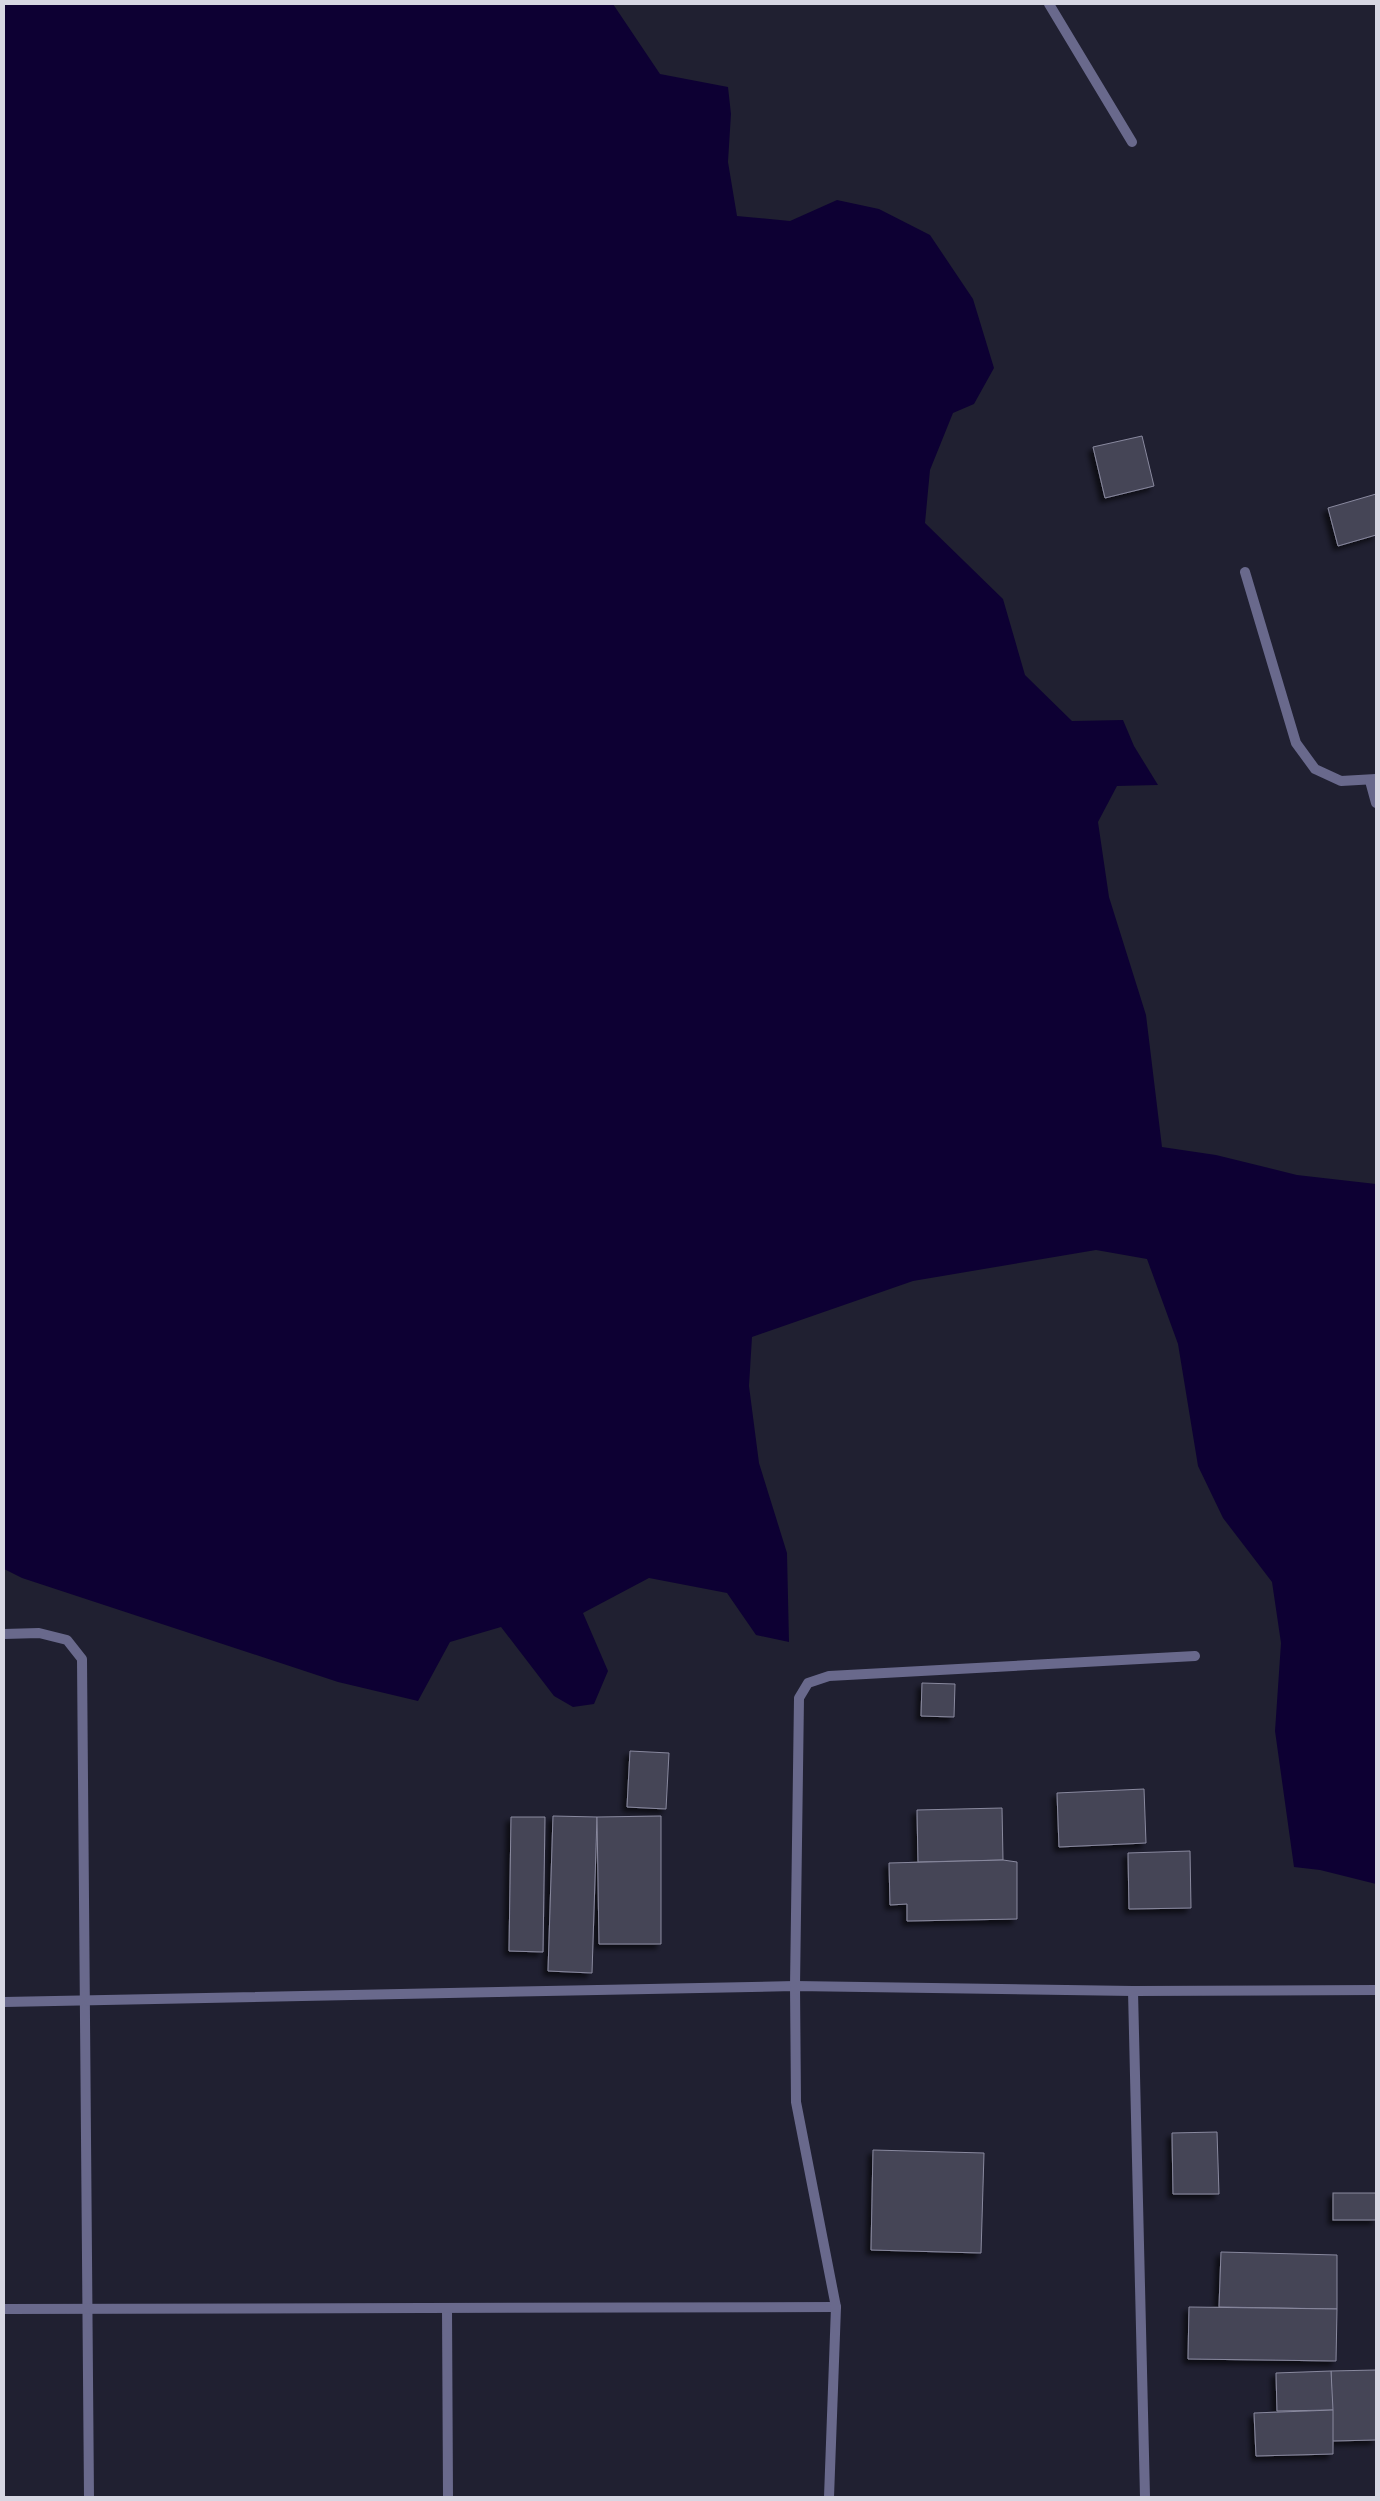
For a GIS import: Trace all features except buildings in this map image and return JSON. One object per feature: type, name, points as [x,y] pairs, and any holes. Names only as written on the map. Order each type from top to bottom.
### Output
[{"type":"street","points":[[1049,4],[1132,142]]},
{"type":"street","points":[[1244,572],[1296,743],[1315,769],[1341,781],[1373,780],[1376,803]]},
{"type":"street","points":[[4,1634],[39,1633],[68,1640],[82,1659],[89,2497]]},
{"type":"street","points":[[830,2497],[836,2307],[796,2102],[795,1986],[799,1698],[808,1683],[829,1676],[1195,1656]]},
{"type":"street","points":[[4,2002],[85,2002],[795,1986],[1133,1991],[1376,1990]]},
{"type":"street","points":[[1133,1991],[1145,2497]]},
{"type":"street","points":[[4,2309],[836,2307]]},
{"type":"street","points":[[447,2308],[448,2497]]},
{"type":"shaded area","points":[[4,4],[613,4],[660,74],[728,87],[731,114],[728,162],[737,216],[790,221],[837,200],[879,209],[930,235],[973,299],[994,368],[974,404],[953,413],[930,470],[925,523],[1003,599],[1025,675],[1072,721],[1123,720],[1134,746],[1158,785],[1117,786],[1098,822],[1109,897],[1146,1015],[1162,1147],[1216,1155],[1297,1175],[1376,1184],[1376,1884],[1320,1870],[1294,1867],[1275,1731],[1281,1643],[1272,1582],[1223,1518],[1198,1466],[1178,1344],[1147,1259],[1096,1250],[913,1281],[752,1337],[749,1386],[759,1463],[787,1553],[789,1642],[756,1635],[727,1593],[649,1578],[583,1613],[608,1671],[594,1704],[573,1707],[554,1696],[501,1627],[450,1642],[418,1701],[338,1682],[22,1578],[4,1569]]}]
